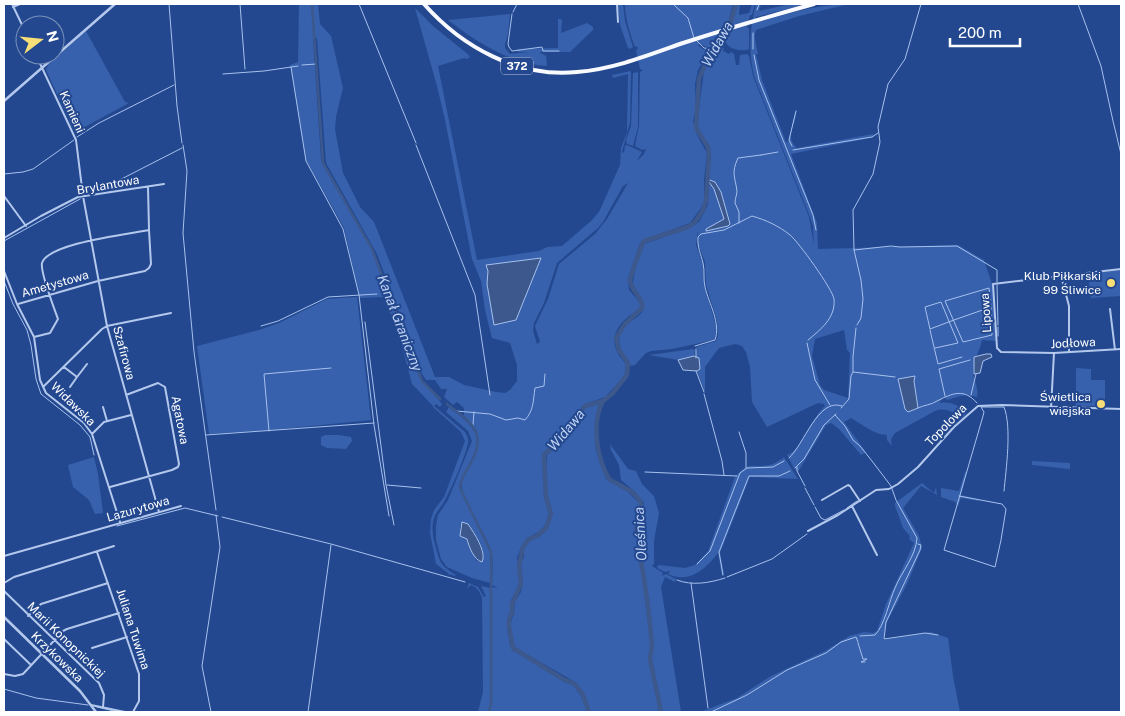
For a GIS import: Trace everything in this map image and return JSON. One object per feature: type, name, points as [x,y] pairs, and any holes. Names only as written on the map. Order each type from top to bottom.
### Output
[{"type":"main road","name":"372","points":[[424,4],[462,39],[486,53],[512,65],[565,73],[591,70],[628,61],[756,20],[814,4]]},
{"type":"street","points":[[13,5],[20,4]]},
{"type":"street","points":[[4,101],[115,4]]},
{"type":"street","points":[[618,4],[618,22]]},
{"type":"street","name":"Kamieni","points":[[41,65],[76,140],[83,196]]},
{"type":"street","name":"Brylantowa","points":[[4,238],[78,196],[164,184]]},
{"type":"street","points":[[34,337],[50,333],[58,319],[42,268],[44,260],[70,245],[150,230],[148,187]]},
{"type":"street","points":[[4,196],[26,226]]},
{"type":"street","name":"Szafirowa","points":[[83,196],[107,326],[159,512]]},
{"type":"street","name":"Ametystowa","points":[[17,304],[98,281],[143,272],[150,268],[152,264],[150,230]]},
{"type":"street","name":"Lipowa","points":[[1026,353],[998,351],[993,284],[1121,269]]},
{"type":"street","name":"Widawska","points":[[4,271],[17,304],[34,337],[39,374],[43,387],[49,396],[74,414],[92,434],[120,522]]},
{"type":"street","points":[[1061,276],[1069,306],[1069,352]]},
{"type":"street","points":[[1110,309],[1115,350]]},
{"type":"street","points":[[43,387],[107,326],[171,313]]},
{"type":"street","name":"Jodłowa","points":[[1026,353],[1121,349]]},
{"type":"street","points":[[1051,408],[1054,353]]},
{"type":"street","points":[[70,387],[86,364]]},
{"type":"street","points":[[64,367],[77,377]]},
{"type":"street","name":"Agatowa","points":[[126,395],[158,383],[165,387],[179,464],[175,469],[149,476]]},
{"type":"street","name":"Topolowa","points":[[808,531],[879,489],[892,488],[913,473],[976,407],[988,405],[1121,409]]},
{"type":"street","points":[[103,407],[107,422]]},
{"type":"street","points":[[92,434],[107,422],[131,414]]},
{"type":"street","points":[[109,488],[149,476]]},
{"type":"street","points":[[822,500],[848,485],[860,501]]},
{"type":"street","name":"Lazurytowa","points":[[4,556],[181,506]]},
{"type":"street","points":[[852,506],[877,555]]},
{"type":"street","points":[[4,583],[14,577],[114,546]]},
{"type":"street","name":"Juliana Tuwima","points":[[97,552],[137,668],[140,681],[139,701],[134,712]]},
{"type":"street","points":[[28,616],[41,604],[109,583]]},
{"type":"street","name":"Marii Konopnickiej","points":[[4,591],[100,685],[104,695],[103,707]]},
{"type":"street","points":[[4,674],[19,675],[67,629],[119,613]]},
{"type":"street","name":"Krzykowska","points":[[4,617],[80,691],[96,712]]},
{"type":"street","points":[[92,648],[127,637]]},
{"type":"street","points":[[4,639],[31,665]]},
{"type":"street","points":[[91,705],[125,712]]},
{"type":"shaded area","points":[[299,4],[318,4],[320,24],[331,36],[343,88],[335,129],[343,173],[360,207],[374,222],[435,377],[449,377],[464,385],[505,393],[517,381],[517,365],[510,343],[492,338],[485,310],[481,281],[472,259],[445,120],[415,8],[433,26],[470,56],[468,59],[464,58],[438,66],[477,260],[562,246],[599,212],[620,165],[621,148],[627,132],[628,74],[613,78],[612,75],[631,71],[630,122],[622,152],[624,153],[625,146],[627,145],[642,152],[637,161],[644,154],[646,149],[642,150],[635,146],[639,126],[640,72],[643,70],[640,69],[636,50],[638,49],[637,46],[635,47],[628,26],[625,4],[733,4],[728,23],[713,41],[715,43],[709,48],[698,45],[703,49],[710,50],[698,70],[695,84],[696,108],[693,121],[697,135],[707,153],[704,202],[690,223],[642,241],[639,246],[628,278],[629,290],[641,306],[623,322],[614,339],[617,351],[626,364],[626,372],[605,397],[585,404],[542,456],[544,497],[549,514],[545,525],[540,531],[526,539],[517,558],[520,584],[510,602],[510,612],[507,620],[510,645],[513,651],[531,660],[564,682],[573,685],[581,696],[588,712],[489,712],[492,703],[492,587],[498,588],[492,585],[493,563],[491,550],[470,510],[463,494],[462,485],[476,453],[479,440],[478,434],[463,415],[464,408],[457,402],[453,405],[444,397],[447,389],[441,389],[435,380],[426,380],[422,374],[377,254],[326,163],[317,38],[313,39],[321,159],[324,167],[372,250],[419,376],[442,404],[440,407],[436,404],[434,406],[465,432],[468,439],[452,486],[445,501],[435,515],[433,526],[433,537],[439,558],[442,564],[455,576],[448,574],[436,564],[430,533],[431,519],[434,510],[444,497],[465,441],[461,432],[433,407],[412,384],[397,328],[383,297],[360,298],[344,228],[306,160],[290,65],[298,62]],"holes":[[[628,183],[607,219],[595,234],[559,264],[548,299],[535,326],[540,342],[537,344],[533,331],[534,323],[544,303],[557,263],[598,228],[623,186]]]},
{"type":"shaded area","points":[[618,4],[623,4],[625,21],[633,47],[630,49],[620,25]]},
{"type":"shaded area","points":[[738,4],[740,4],[739,15],[749,13],[752,4],[755,4],[747,28],[749,28],[749,49],[747,50],[734,49],[724,41]]},
{"type":"shaded area","points":[[756,4],[761,4],[759,11],[791,4],[807,4],[756,17],[757,22],[814,8],[849,4],[799,16],[756,30],[755,33],[758,54],[756,54],[762,80],[786,142],[788,142],[796,110],[791,139],[797,148],[873,134],[874,137],[791,154],[817,223],[818,249],[958,245],[984,260],[993,287],[996,341],[982,340],[975,359],[973,372],[977,397],[965,395],[947,400],[944,397],[939,403],[951,403],[961,408],[967,413],[961,419],[949,411],[935,411],[895,433],[891,439],[892,446],[887,440],[887,435],[873,431],[851,418],[844,422],[866,452],[861,455],[840,430],[831,423],[826,425],[798,472],[787,455],[803,440],[815,418],[825,406],[824,404],[818,403],[767,427],[752,402],[750,367],[746,352],[742,346],[735,344],[719,348],[705,367],[705,392],[697,371],[700,369],[696,358],[698,350],[696,347],[716,341],[718,336],[717,321],[706,285],[705,262],[698,244],[698,230],[696,245],[703,264],[704,285],[716,326],[714,340],[672,349],[651,351],[646,353],[635,365],[631,366],[622,351],[619,340],[624,327],[643,310],[644,305],[634,289],[633,280],[644,244],[690,228],[699,222],[708,205],[710,150],[698,127],[698,116],[704,71],[707,63],[720,47],[724,48],[723,51],[729,54],[731,52],[734,54],[736,65],[739,65],[740,55],[747,54],[749,56],[753,76],[809,217],[814,245],[813,226],[810,217],[754,76],[750,48]],"holes":[[[844,330],[847,350],[850,353],[848,398],[824,390],[820,385],[812,356],[815,339]]]},
{"type":"shaded area","points":[[510,14],[505,48],[510,54],[529,52],[518,52],[517,49],[558,48],[558,19],[562,21],[561,33],[587,23],[593,27],[593,30],[570,52],[539,52],[546,56],[547,66],[520,61],[494,50],[482,44],[448,20]]},
{"type":"shaded area","points":[[86,31],[125,102],[129,103],[81,129],[73,129],[46,70],[48,65],[65,65],[65,50]]},
{"type":"shaded area","points":[[638,72],[638,127],[633,146],[627,144],[626,140],[631,126],[633,73]]},
{"type":"shaded area","points":[[707,179],[715,182],[721,192],[730,224],[706,231],[706,229],[724,219],[714,189]]},
{"type":"shaded area","points":[[541,258],[516,320],[494,325],[487,284],[488,271],[486,265]]},
{"type":"shaded area","points":[[1121,270],[1121,296],[1091,298],[1088,274]]},
{"type":"shaded area","points":[[357,297],[371,420],[209,434],[197,346],[279,323],[327,299]]},
{"type":"shaded area","points":[[695,350],[694,356],[678,360],[649,355]]},
{"type":"shaded area","points":[[991,354],[992,357],[983,361],[980,373],[974,374],[974,357]]},
{"type":"shaded area","points":[[694,356],[699,358],[700,369],[697,371],[683,370],[678,360]]},
{"type":"shaded area","points":[[1076,368],[1091,369],[1091,380],[1105,380],[1105,406],[1076,406]]},
{"type":"shaded area","points":[[915,376],[918,408],[908,412],[905,409],[898,379]]},
{"type":"shaded area","points":[[601,403],[595,429],[596,451],[606,479],[623,487],[639,503],[640,511],[635,528],[641,542],[640,560],[651,645],[649,657],[660,712],[591,712],[582,691],[575,682],[514,646],[510,624],[514,614],[515,601],[521,592],[523,583],[521,564],[524,557],[524,548],[531,540],[543,533],[552,516],[547,494],[547,455],[562,441],[572,424],[587,406]]},
{"type":"shaded area","points":[[449,407],[465,420],[474,431],[476,438],[474,454],[459,486],[490,552],[490,583],[472,578],[447,567],[441,559],[436,540],[438,515],[448,500],[472,441],[468,431],[446,412]],"holes":[[[460,526],[468,529],[475,535],[482,550],[482,562],[477,561],[467,539],[461,537]]]},
{"type":"shaded area","points":[[325,435],[351,437],[352,441],[346,449],[327,448],[321,445],[321,437]]},
{"type":"shaded area","points":[[610,444],[628,469],[636,471],[642,484],[654,496],[659,513],[654,541],[654,564],[652,566],[663,573],[662,576],[666,574],[676,579],[675,582],[665,577],[661,587],[681,712],[663,712],[651,657],[653,643],[642,556],[645,548],[639,531],[644,503],[621,480],[619,465]]},
{"type":"shaded area","points":[[94,457],[103,513],[95,514],[89,500],[73,487],[68,465]]},
{"type":"shaded area","points":[[784,457],[798,479],[750,477],[720,553],[724,574],[722,576],[718,553],[702,569],[690,576],[676,577],[668,574],[670,571],[665,572],[657,568],[658,565],[685,568],[695,565],[708,551],[735,477],[748,466],[771,464]]},
{"type":"shaded area","points":[[1032,461],[1070,463],[1070,469],[1032,465]]},
{"type":"shaded area","points":[[965,472],[967,472],[961,495],[978,499],[979,501],[961,498],[958,506],[955,502],[941,497],[941,488],[959,491]]},
{"type":"shaded area","points":[[922,483],[934,493],[936,487],[937,495],[921,486],[903,508],[919,536],[922,548],[907,584],[886,624],[883,640],[931,632],[948,638],[960,712],[700,712],[737,698],[771,676],[825,651],[849,636],[877,631],[886,604],[914,543],[909,539],[910,536],[903,528],[895,503]]},
{"type":"shaded area","points":[[462,522],[468,524],[479,543],[483,553],[482,562],[474,556],[467,539],[460,536]]},
{"type":"shaded area","points":[[469,583],[478,587],[484,597],[486,596],[481,586],[490,588],[491,701],[488,712],[478,712],[483,692],[482,598],[478,590],[473,586],[471,585],[467,589]]},
{"type":"waterway","points":[[169,4],[177,106],[182,143]]},
{"type":"waterway","points":[[240,4],[245,69]]},
{"type":"waterway","name":"Kanał Graniczny","points":[[312,4],[323,163],[372,249],[422,381],[440,399]]},
{"type":"waterway","points":[[359,4],[416,143]]},
{"type":"waterway","points":[[513,12],[517,4]]},
{"type":"waterway","points":[[673,4],[688,18],[694,38]]},
{"type":"waterway","name":"Widawa","points":[[589,712],[583,695],[575,684],[563,679],[513,648],[509,619],[512,613],[512,604],[521,584],[519,566],[523,547],[529,539],[537,536],[546,528],[551,514],[546,497],[544,455],[559,440],[585,406],[603,401],[612,394],[627,375],[628,363],[619,350],[616,338],[625,324],[642,308],[641,301],[630,281],[644,241],[688,227],[695,222],[703,210],[706,201],[709,156],[708,147],[696,128],[699,79],[709,55],[730,24],[736,4]]},
{"type":"waterway","points":[[757,10],[759,4]]},
{"type":"waterway","points":[[857,325],[861,318],[863,299],[854,250],[853,210],[873,174],[880,142],[878,127],[888,84],[905,59],[921,4]]},
{"type":"waterway","points":[[1078,4],[1101,66],[1121,154]]},
{"type":"waterway","points":[[512,14],[508,44],[512,51],[542,47],[543,51],[559,51]]},
{"type":"waterway","points":[[753,33],[753,49]]},
{"type":"waterway","points":[[697,41],[704,48],[713,49]]},
{"type":"waterway","points":[[754,55],[759,80],[813,215],[816,230]]},
{"type":"waterway","points":[[302,65],[316,64]]},
{"type":"waterway","points":[[223,74],[298,66]]},
{"type":"waterway","points":[[291,67],[306,161],[343,229],[359,295],[374,425],[389,516]]},
{"type":"waterway","points":[[77,137],[99,123],[174,85]]},
{"type":"waterway","points":[[792,146],[789,140],[796,111]]},
{"type":"waterway","points":[[793,150],[872,137],[878,133]]},
{"type":"waterway","points":[[4,174],[33,169],[74,140]]},
{"type":"waterway","points":[[183,145],[187,171],[183,233],[194,352],[216,510]]},
{"type":"waterway","points":[[416,145],[475,295],[490,395]]},
{"type":"waterway","points":[[98,191],[182,148]]},
{"type":"waterway","points":[[761,155],[778,152]]},
{"type":"waterway","points":[[739,223],[739,212],[735,203],[737,191],[734,175],[736,163],[738,158],[761,155]]},
{"type":"waterway","points":[[4,241],[80,199]]},
{"type":"waterway","points":[[695,346],[715,340],[717,327],[704,284],[704,266],[698,237],[701,234],[724,230],[752,216],[762,219],[790,235],[815,266],[832,294],[834,306],[830,318],[808,340]]},
{"type":"waterway","points":[[854,250],[891,246],[957,246],[997,270],[997,282]]},
{"type":"waterway","points":[[4,281],[13,304],[27,330],[36,379],[41,394],[80,425],[90,437],[94,455]]},
{"type":"waterway","points":[[997,285],[998,325]]},
{"type":"waterway","points":[[935,348],[958,343],[941,302],[925,307],[930,329],[954,320],[991,307],[989,288],[945,301],[963,342],[992,335],[991,307]]},
{"type":"waterway","points":[[261,326],[278,321],[328,297],[377,294]]},
{"type":"waterway","points":[[365,322],[386,485],[394,525]]},
{"type":"waterway","points":[[998,327],[998,336]]},
{"type":"waterway","points":[[856,328],[853,372],[895,377]]},
{"type":"waterway","points":[[930,330],[938,364],[962,357]]},
{"type":"waterway","points":[[807,343],[815,380],[830,405]]},
{"type":"waterway","points":[[696,349],[696,358]]},
{"type":"waterway","points":[[945,396],[939,369],[970,360]]},
{"type":"waterway","points":[[269,431],[264,374],[331,368]]},
{"type":"waterway","points":[[696,371],[704,392]]},
{"type":"waterway","points":[[841,408],[849,399],[853,372]]},
{"type":"waterway","points":[[456,411],[490,414],[506,420],[518,418],[525,420],[532,409],[535,388],[544,386],[545,374]]},
{"type":"waterway","points":[[971,395],[976,374]]},
{"type":"waterway","points":[[918,408],[958,393],[968,395],[977,403]]},
{"type":"waterway","points":[[704,394],[724,475]]},
{"type":"waterway","name":"Oleśnica","points":[[603,401],[599,410],[596,430],[601,461],[609,479],[634,493],[641,505],[636,527],[642,544],[641,559],[652,646],[650,659],[661,712]]},
{"type":"waterway","name":"Kanał Graniczny","points":[[447,404],[469,422],[477,435],[476,452],[460,488],[491,552],[491,702],[489,712]]},
{"type":"waterway","points":[[789,458],[795,452],[812,424],[826,408],[833,405],[842,406]]},
{"type":"waterway","points":[[959,496],[1002,504],[1006,509],[995,567],[944,550],[983,416],[984,412],[981,407],[1004,407],[1008,426],[1004,491]]},
{"type":"waterway","points":[[473,425],[474,412]]},
{"type":"waterway","points":[[795,468],[804,459],[824,425],[836,414]]},
{"type":"waterway","points":[[835,415],[891,486],[896,500],[917,538],[914,551],[895,588],[878,631],[875,635],[860,636]]},
{"type":"waterway","points":[[206,435],[374,423]]},
{"type":"waterway","points":[[739,432],[746,453],[746,468]]},
{"type":"waterway","points":[[697,564],[710,551],[740,473],[747,468],[773,467],[784,461]]},
{"type":"waterway","points":[[797,467],[797,471],[805,486]]},
{"type":"waterway","points":[[723,575],[719,552],[749,476],[779,476],[790,471]]},
{"type":"waterway","points":[[645,472],[737,476]]},
{"type":"waterway","points":[[387,485],[421,488]]},
{"type":"waterway","points":[[805,488],[814,505]]},
{"type":"waterway","points":[[847,508],[857,501]]},
{"type":"waterway","points":[[815,507],[821,518],[825,520],[844,510]]},
{"type":"waterway","points":[[117,526],[185,508],[218,516]]},
{"type":"waterway","points":[[211,712],[202,666],[220,547],[216,515]]},
{"type":"waterway","points":[[222,517],[331,544],[465,582]]},
{"type":"waterway","points":[[727,577],[772,559],[807,534]]},
{"type":"waterway","points":[[918,544],[921,545],[920,550],[886,622],[884,639],[925,633],[938,635]]},
{"type":"waterway","points":[[308,712],[331,545]]},
{"type":"waterway","points":[[677,580],[701,583],[725,578]]},
{"type":"waterway","points":[[691,583],[708,708]]},
{"type":"waterway","points":[[711,712],[747,695],[787,670],[826,653],[841,642],[856,637],[858,642]]},
{"type":"waterway","points":[[858,643],[863,659],[867,659],[861,662],[865,662]]},
{"type":"waterway","points":[[4,689],[36,698],[88,705]]},
{"type":"waterway","points":[[97,707],[118,712]]},
{"type":"place","name":"Klub Piłkarski 99 Śliwice","points":[[1111,283]]},
{"type":"place","name":"Świetlica wiejska","points":[[1101,404]]}]
